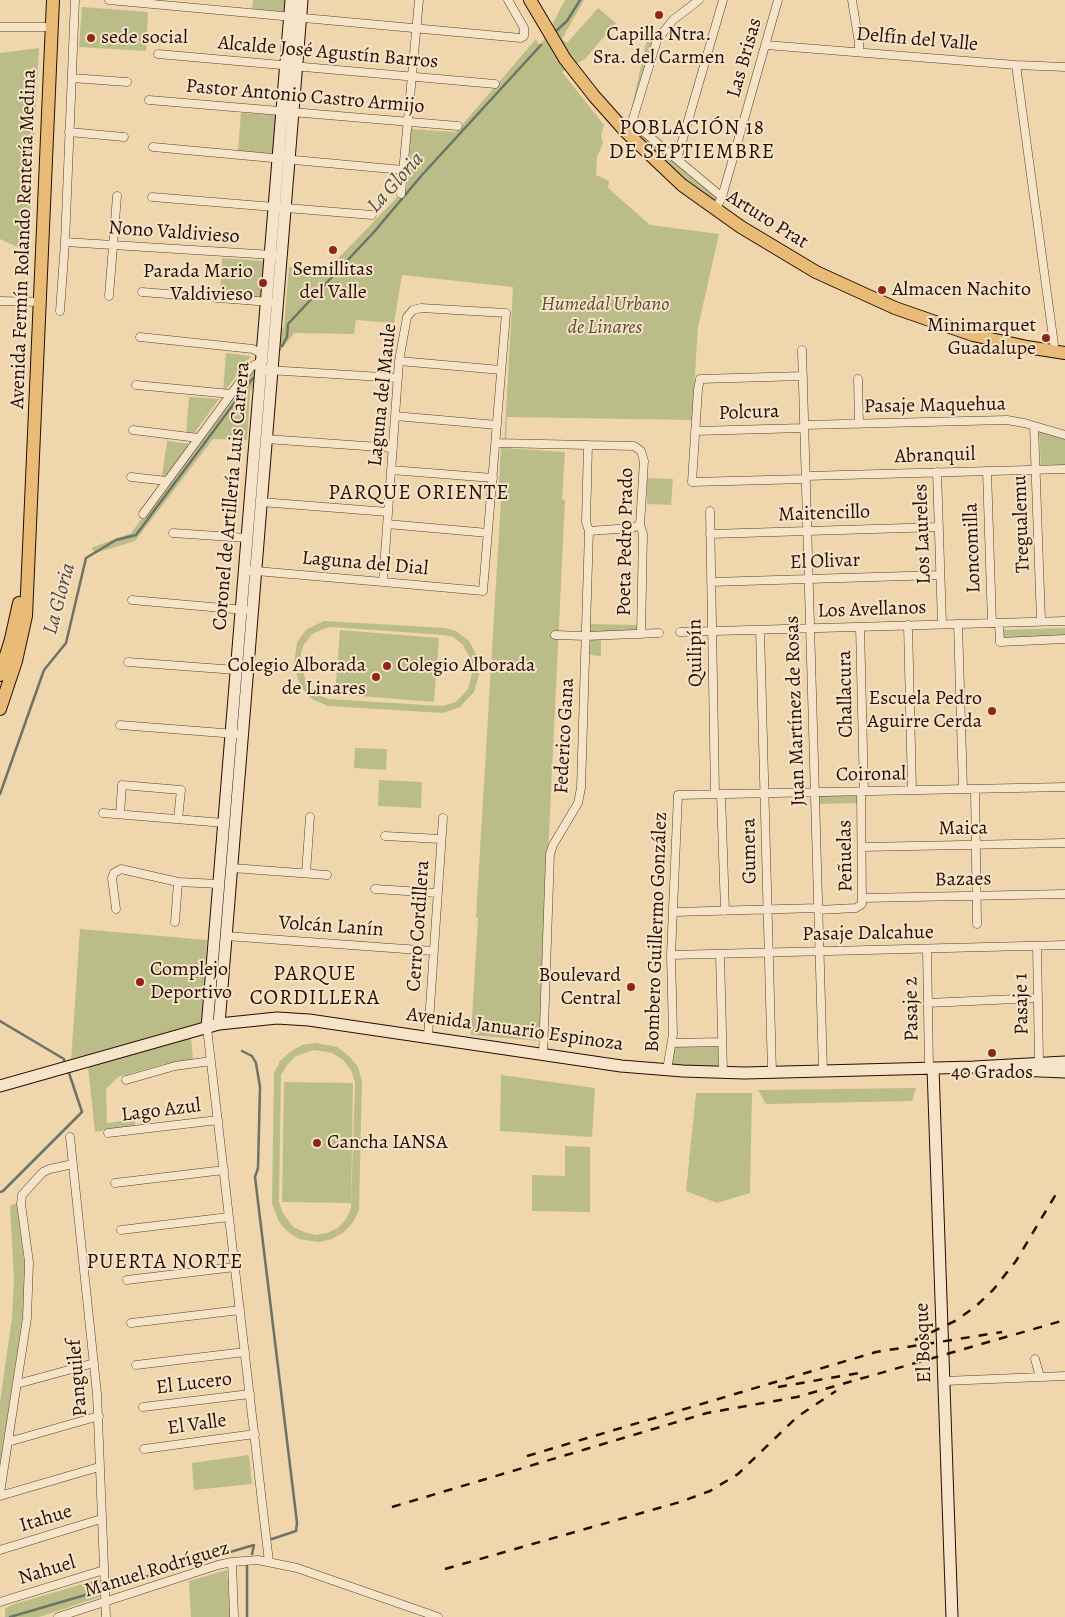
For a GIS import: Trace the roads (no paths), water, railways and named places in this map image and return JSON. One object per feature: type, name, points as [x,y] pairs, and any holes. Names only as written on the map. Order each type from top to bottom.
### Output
[{"type":"main road","name":"Avenida Fermín Rolando Rentería Medina","points":[[0,709],[21,645],[26,616],[53,0]]},
{"type":"main road","name":"Arturo Prat","points":[[530,0],[565,59],[603,108],[658,164],[715,210],[756,237],[816,272],[886,305],[973,335],[1060,352]]},
{"type":"main road","name":"Avenida Fermín Rolando Rentería Medina","points":[[0,675],[18,610],[30,539]]},
{"type":"street","points":[[60,311],[65,242],[75,0]]},
{"type":"street","points":[[109,0],[517,39],[524,36],[524,28],[508,0]]},
{"type":"street","name":"Coronel de Artillería Luis Carrera","points":[[291,0],[295,17]]},
{"type":"street","name":"Coronel de Artillería Luis Carrera","points":[[250,571],[247,538],[272,302],[295,17],[302,0]]},
{"type":"street","points":[[401,194],[418,0]]},
{"type":"street","name":"Arturo Prat","points":[[699,0],[673,20],[657,40],[632,122],[722,197]]},
{"type":"street","points":[[677,160],[723,0]]},
{"type":"street","name":"Las Brisas","points":[[715,210],[722,197],[778,0]]},
{"type":"street","points":[[852,0],[859,52]]},
{"type":"street","points":[[0,27],[52,27]]},
{"type":"street","name":"Delfín del Valle","points":[[766,45],[1065,67]]},
{"type":"street","name":"Alcalde José Agustín Barros","points":[[158,54],[495,84]]},
{"type":"street","points":[[1016,64],[1060,352]]},
{"type":"street","points":[[72,78],[127,82]]},
{"type":"street","name":"Pastor Antonio Castro Armijo","points":[[149,100],[458,126]]},
{"type":"street","points":[[69,132],[124,137]]},
{"type":"street","points":[[153,148],[403,170]]},
{"type":"street","points":[[109,296],[117,196]]},
{"type":"street","points":[[152,197],[372,215]]},
{"type":"street","name":"Nono Valdivieso","points":[[65,242],[276,255]]},
{"type":"street","points":[[142,292],[272,302]]},
{"type":"street","points":[[0,301],[40,302]]},
{"type":"street","name":"Coronel de Artillería Luis Carrera","points":[[219,1024],[232,868],[237,734],[250,571],[261,502],[266,439],[264,364],[272,302]]},
{"type":"street","name":"Laguna del Maule","points":[[383,582],[398,378],[407,317],[413,310],[421,308],[506,313],[502,370]]},
{"type":"street","points":[[140,337],[252,349],[264,364]]},
{"type":"street","name":"Juan Martínez de Rosas","points":[[802,350],[823,1071]]},
{"type":"street","points":[[387,524],[488,533],[502,370],[400,361]]},
{"type":"street","points":[[143,514],[250,367],[264,364],[398,378]]},
{"type":"street","points":[[695,432],[700,379],[803,376]]},
{"type":"street","points":[[858,379],[859,424]]},
{"type":"street","points":[[136,385],[231,394]]},
{"type":"street","points":[[396,416],[497,424]]},
{"type":"street","name":"Pasaje Maquehua","points":[[804,427],[1000,420],[1016,421],[1065,436]]},
{"type":"street","name":"Tregualemu","points":[[1034,426],[1042,621]]},
{"type":"street","name":"Polcura","points":[[695,432],[804,427]]},
{"type":"street","points":[[132,430],[198,438]]},
{"type":"street","name":"Abranquil","points":[[695,432],[692,482],[1065,468]]},
{"type":"street","points":[[266,439],[393,448]]},
{"type":"street","points":[[496,443],[588,445]]},
{"type":"street","name":"Poeta Pedro Prado","points":[[588,445],[634,446],[642,451],[644,461],[640,525],[643,534],[641,634]]},
{"type":"street","name":"Federico Gana","points":[[543,1055],[550,854],[553,845],[580,799],[589,531],[586,522],[588,445]]},
{"type":"street","points":[[392,470],[493,478]]},
{"type":"street","name":"Loncomilla","points":[[987,471],[996,623],[1000,642],[1065,639]]},
{"type":"street","name":"Los Laureles","points":[[938,472],[942,624]]},
{"type":"street","points":[[131,477],[167,481]]},
{"type":"street","points":[[261,502],[388,512]]},
{"type":"street","name":"Quilipín","points":[[710,511],[718,794],[725,910]]},
{"type":"street","points":[[589,531],[632,528],[640,525]]},
{"type":"street","name":"Maitencillo","points":[[710,534],[939,527]]},
{"type":"street","points":[[173,533],[247,538]]},
{"type":"street","name":"Laguna del Dial","points":[[250,571],[484,591],[488,533]]},
{"type":"street","name":"El Olivar","points":[[711,582],[940,575]]},
{"type":"street","points":[[132,600],[247,610]]},
{"type":"street","name":"Coronel de Artillería Luis Carrera","points":[[247,610],[236,670],[237,734],[224,823],[207,1028],[269,1562]]},
{"type":"street","name":"Los Avellanos","points":[[680,632],[1065,621]]},
{"type":"street","points":[[958,624],[963,789]]},
{"type":"street","points":[[908,625],[912,790]]},
{"type":"street","name":"Challacura","points":[[860,627],[863,791]]},
{"type":"street","name":"Gumera","points":[[760,630],[772,1072]]},
{"type":"street","points":[[555,635],[586,636],[659,633]]},
{"type":"street","points":[[128,662],[236,670]]},
{"type":"street","points":[[120,724],[237,734]]},
{"type":"street","points":[[120,814],[122,785],[181,790],[178,819]]},
{"type":"street","name":"Coironal","points":[[678,795],[1065,787]]},
{"type":"street","points":[[975,789],[977,924]]},
{"type":"street","name":"Peñuelas","points":[[818,909],[856,908],[861,906],[863,791]]},
{"type":"street","name":"Bombero Guillermo González","points":[[667,1070],[673,1034],[671,955],[678,795]]},
{"type":"street","points":[[103,813],[224,823]]},
{"type":"street","points":[[306,873],[310,817]]},
{"type":"street","name":"Cerro Cordillera","points":[[428,1036],[440,839],[443,818]]},
{"type":"street","points":[[385,836],[440,839]]},
{"type":"street","name":"Maica","points":[[862,847],[1065,843]]},
{"type":"street","points":[[232,868],[327,876]]},
{"type":"street","points":[[116,909],[112,878],[117,870],[125,869],[155,878],[178,882],[218,884]]},
{"type":"street","points":[[175,922],[178,882]]},
{"type":"street","points":[[375,889],[437,893]]},
{"type":"street","name":"Bazaes","points":[[862,898],[1065,894]]},
{"type":"street","points":[[217,900],[229,902]]},
{"type":"street","points":[[674,912],[818,909]]},
{"type":"street","name":"Volcán Lanín","points":[[226,936],[433,951]]},
{"type":"street","name":"Pasaje Dalcahue","points":[[671,955],[1065,945]]},
{"type":"street","name":"Pasaje 1","points":[[1037,946],[1040,1062]]},
{"type":"street","name":"Pasaje 2","points":[[927,949],[931,1068]]},
{"type":"street","points":[[720,954],[723,1072]]},
{"type":"street","points":[[210,990],[222,991]]},
{"type":"street","points":[[928,1003],[1038,998]]},
{"type":"street","name":"Avenida Januario Espinoza","points":[[0,1086],[219,1024],[262,1019],[293,1018],[428,1036],[621,1066],[667,1070],[723,1072],[823,1071],[974,1067],[1065,1062]]},
{"type":"street","points":[[672,1043],[722,1042]]},
{"type":"street","points":[[126,1080],[175,1066],[211,1061]]},
{"type":"street","name":"Avenida Januario Espinoza","points":[[974,1067],[1065,1072]]},
{"type":"street","name":"El Bosque","points":[[931,1068],[952,1617]]},
{"type":"street","name":"Lago Azul","points":[[108,1133],[218,1120]]},
{"type":"street","name":"Panguilef","points":[[70,1137],[98,1416],[106,1617]]},
{"type":"street","points":[[73,1164],[43,1172],[22,1195],[21,1204],[29,1262],[27,1318],[0,1495],[100,1466]]},
{"type":"street","points":[[115,1183],[224,1170]]},
{"type":"street","points":[[121,1230],[229,1217]]},
{"type":"street","points":[[127,1280],[235,1267]]},
{"type":"street","points":[[131,1323],[240,1310]]},
{"type":"street","points":[[136,1365],[245,1352]]},
{"type":"street","points":[[1035,1359],[1040,1377]]},
{"type":"street","points":[[17,1384],[94,1363]]},
{"type":"street","points":[[944,1380],[1065,1376]]},
{"type":"street","name":"El Lucero","points":[[143,1406],[250,1394]]},
{"type":"street","points":[[8,1442],[98,1416]]},
{"type":"street","name":"El Valle","points":[[144,1449],[255,1434]]},
{"type":"street","name":"Itahue","points":[[0,1550],[102,1519]]},
{"type":"street","name":"Manuel Rodríguez","points":[[58,1617],[232,1562],[258,1560],[306,1571],[438,1617]]},
{"type":"street","points":[[232,1562],[234,1617]]},
{"type":"street","name":"Nahuel","points":[[0,1602],[104,1570]]},
{"type":"waterway","points":[[555,32],[567,21],[580,0]]},
{"type":"waterway","name":"La Gloria","points":[[282,346],[287,337],[288,324],[374,232],[422,175],[541,45]]},
{"type":"waterway","name":"La Gloria","points":[[0,794],[44,670],[66,643],[86,558],[116,540],[136,535],[253,378]]},
{"type":"waterway","name":"La Gloria","points":[[0,1021],[64,1059],[64,1061]]},
{"type":"waterway","points":[[242,1051],[252,1056],[256,1063],[260,1087],[258,1168],[255,1177],[297,1523],[296,1531],[272,1539]]},
{"type":"waterway","name":"La Gloria","points":[[0,1192],[82,1112],[69,1073]]},
{"type":"waterway","points":[[111,1587],[254,1545],[252,1554]]},
{"type":"waterway","points":[[247,1566],[247,1617]]},
{"type":"waterway","points":[[10,1617],[99,1591]]},
{"type":"railway","points":[[915,1340],[955,1321],[975,1307],[993,1290],[1016,1261],[1056,1194]]},
{"type":"railway","points":[[392,1507],[707,1413],[797,1397],[1065,1320]]},
{"type":"railway","points":[[527,1456],[876,1352],[1002,1332]]},
{"type":"railway","points":[[778,1387],[859,1373]]},
{"type":"railway","points":[[445,1569],[680,1502],[710,1491],[738,1474],[797,1417],[836,1391]]},
{"type":"place","name":"Capilla Ntra. Sra. del Carmen","points":[[659,15]]},
{"type":"place","name":"sede social","points":[[91,38]]},
{"type":"place","name":"Semillitas del Valle","points":[[333,250]]},
{"type":"place","name":"Parada Mario Valdivieso","points":[[263,283]]},
{"type":"place","name":"Almacen Nachito","points":[[882,290]]},
{"type":"place","name":"Minimarquet Guadalupe","points":[[1046,338]]},
{"type":"place","name":"Colegio Alborada","points":[[387,666]]},
{"type":"place","name":"Colegio Alborada de Linares","points":[[376,677]]},
{"type":"place","name":"Escuela Pedro Aguirre Cerda","points":[[992,711]]},
{"type":"place","name":"Complejo Deportivo","points":[[140,982]]},
{"type":"place","name":"Boulevard Central","points":[[631,987]]},
{"type":"place","name":"40 Grados","points":[[992,1053]]},
{"type":"place","name":"Cancha IANSA","points":[[317,1143]]},
{"type":"district","name":"POBLACIÓN 18 DE SEPTIEMBRE","points":[[692,141]]},
{"type":"district","name":"PARQUE ORIENTE","points":[[419,494]]},
{"type":"district","name":"PARQUE CORDILLERA","points":[[315,987]]},
{"type":"district","name":"PUERTA NORTE","points":[[165,1263]]},
{"type":"park label","name":"Humedal Urbano de Linares","points":[[605,316]]}]
